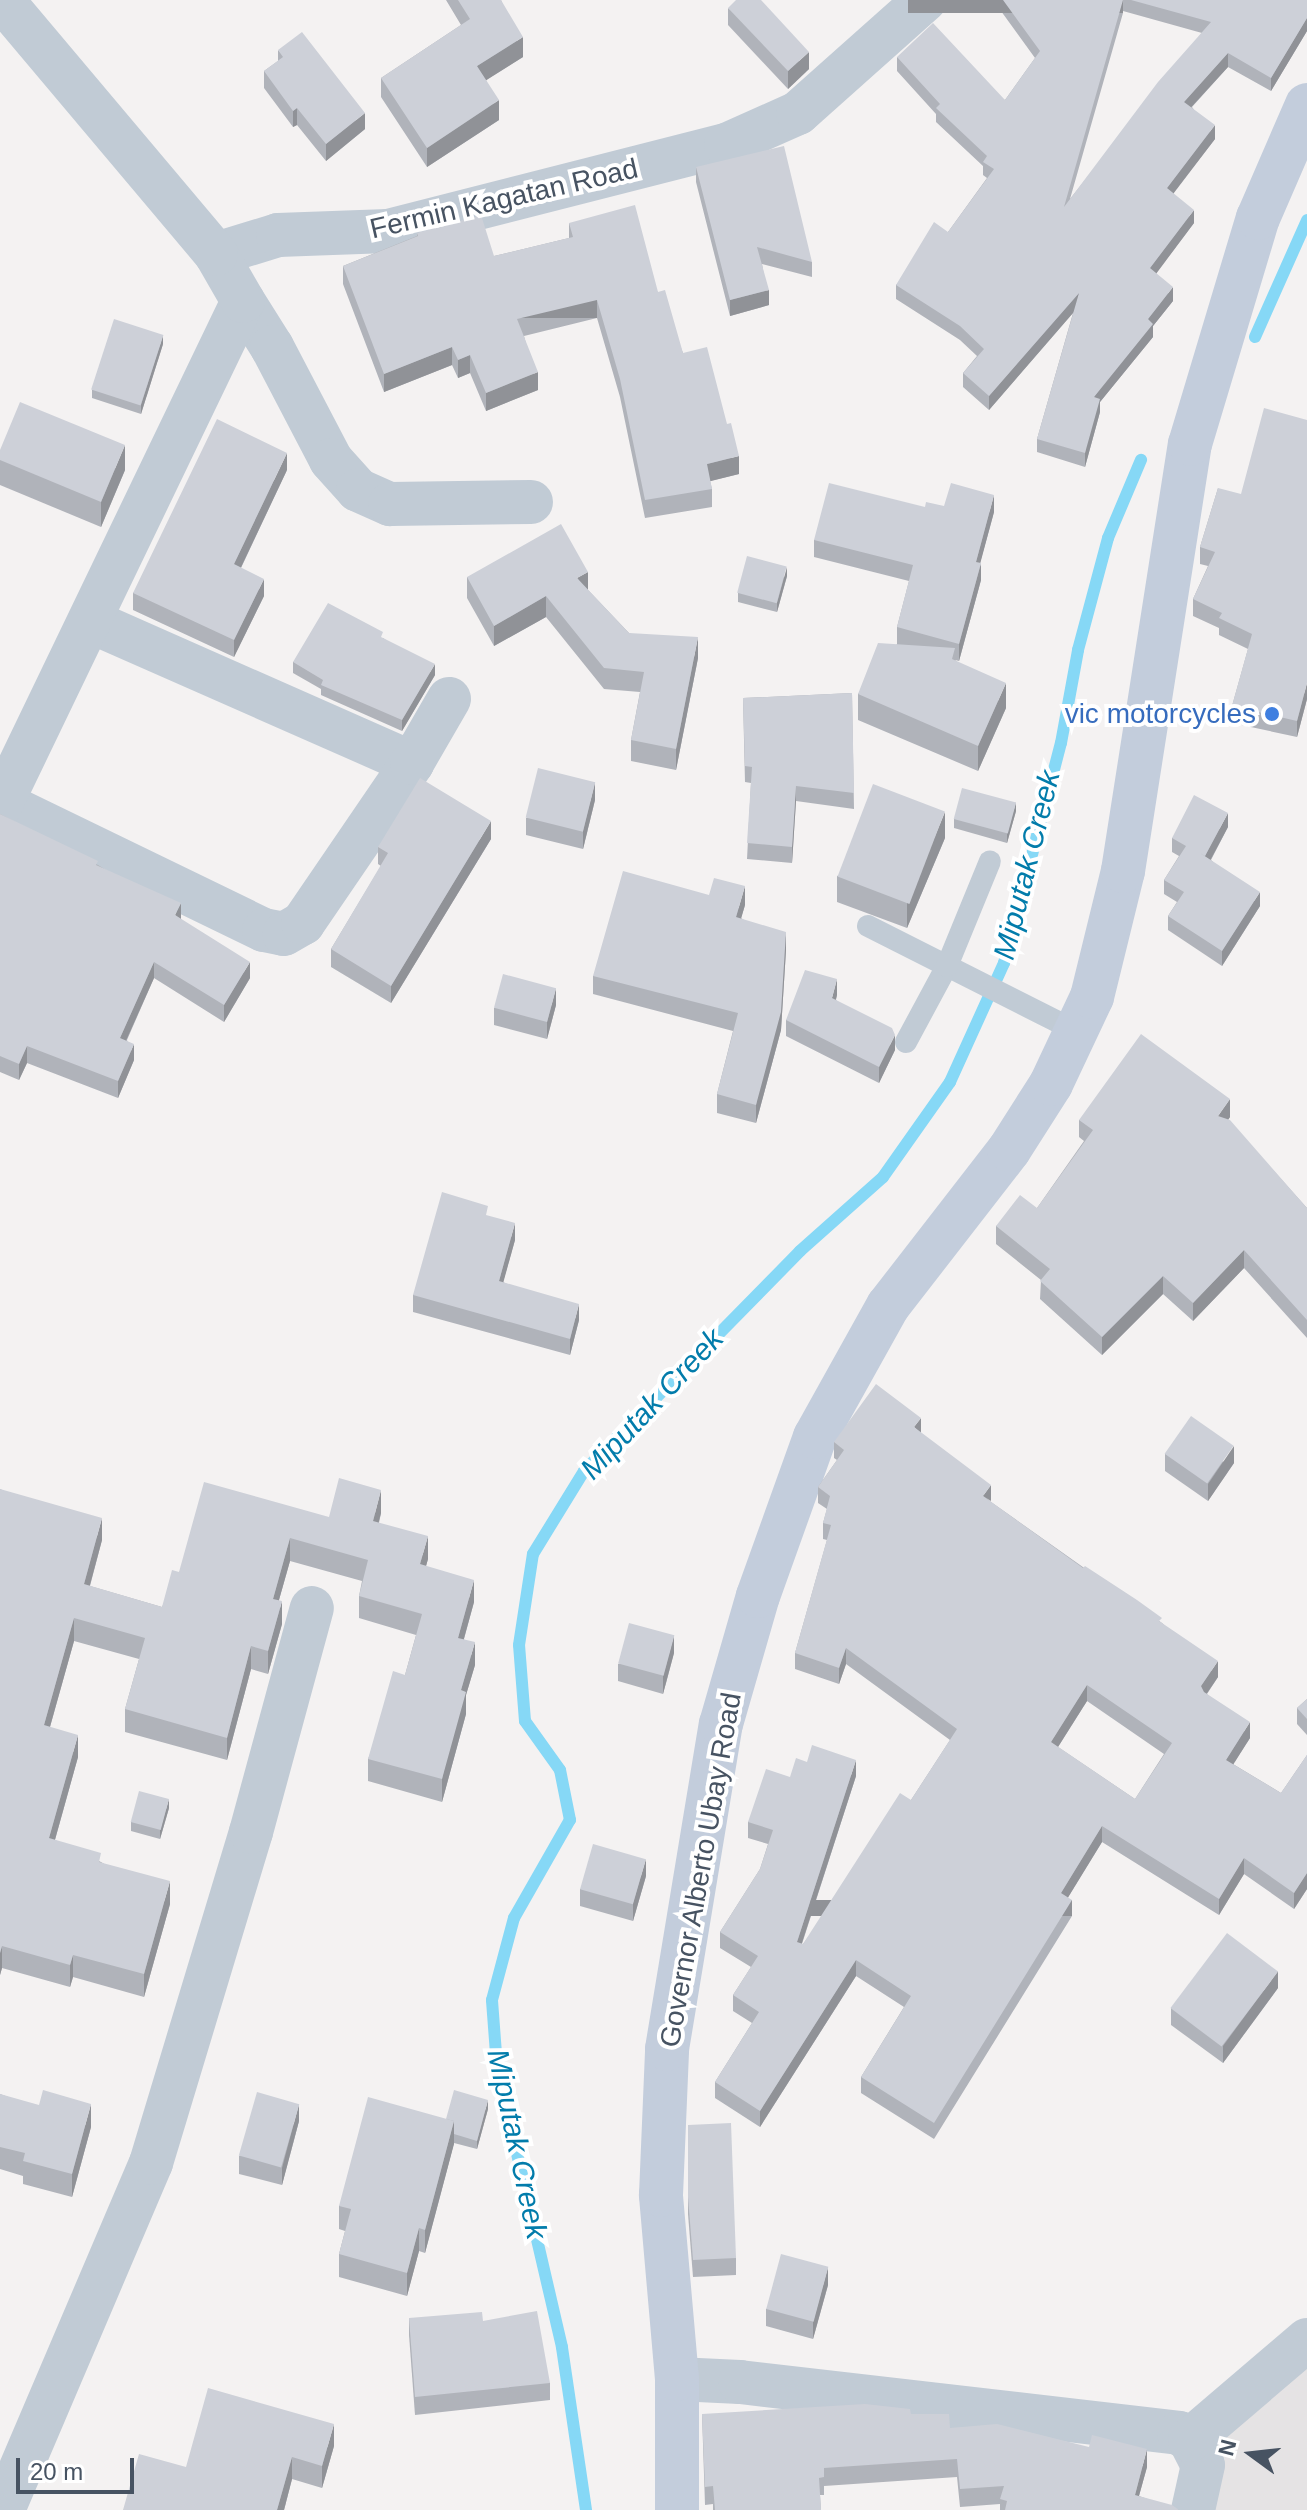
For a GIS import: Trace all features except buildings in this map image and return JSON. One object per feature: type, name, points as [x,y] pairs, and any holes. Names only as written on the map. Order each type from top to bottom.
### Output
[{"type":"main road","name":"Governor Alberto Ubay Road","points":[[677,2510],[677,2379],[661,2195],[667,2049],[721,1724],[758,1596],[815,1437],[881,1319],[1009,1150],[1051,1084],[1092,997],[1123,871],[1190,444],[1258,218],[1307,105]]},
{"type":"street","points":[[2,0],[216,254],[272,347],[331,460],[358,490],[390,504],[531,502]]},
{"type":"street","name":"Fermin Kagatan Road","points":[[216,254],[278,235],[388,231],[726,145],[798,113],[925,0]]},
{"type":"street","points":[[243,301],[1,803],[264,930],[284,934],[303,923],[412,763],[449,699]]},
{"type":"street","points":[[90,621],[412,763]]},
{"type":"street","points":[[3,2510],[151,2163],[251,1832],[312,1608]]},
{"type":"street","points":[[1190,2440],[1307,2340]]},
{"type":"street","points":[[677,2379],[740,2382],[1179,2433],[1190,2440],[1203,2465],[1193,2510]]},
{"type":"lane","points":[[906,1042],[947,966],[990,861]]},
{"type":"lane","points":[[868,926],[1076,1031]]},
{"type":"shaded area","points":[[1307,2351],[1307,2510],[1203,2510],[1221,2427]]},
{"type":"waterway","name":"Miputak Creek","points":[[1255,337],[1307,220]]},
{"type":"waterway","name":"Miputak Creek","points":[[586,2510],[562,2347],[497,2067],[492,2000],[514,1918],[570,1820],[560,1770],[525,1721],[519,1645],[533,1554],[584,1471],[800,1251],[883,1177],[950,1082],[1004,963],[1061,743],[1078,650],[1108,538],[1141,460]]},
{"type":"place","name":"vic motorcycles","points":[[1272,714]]}]
